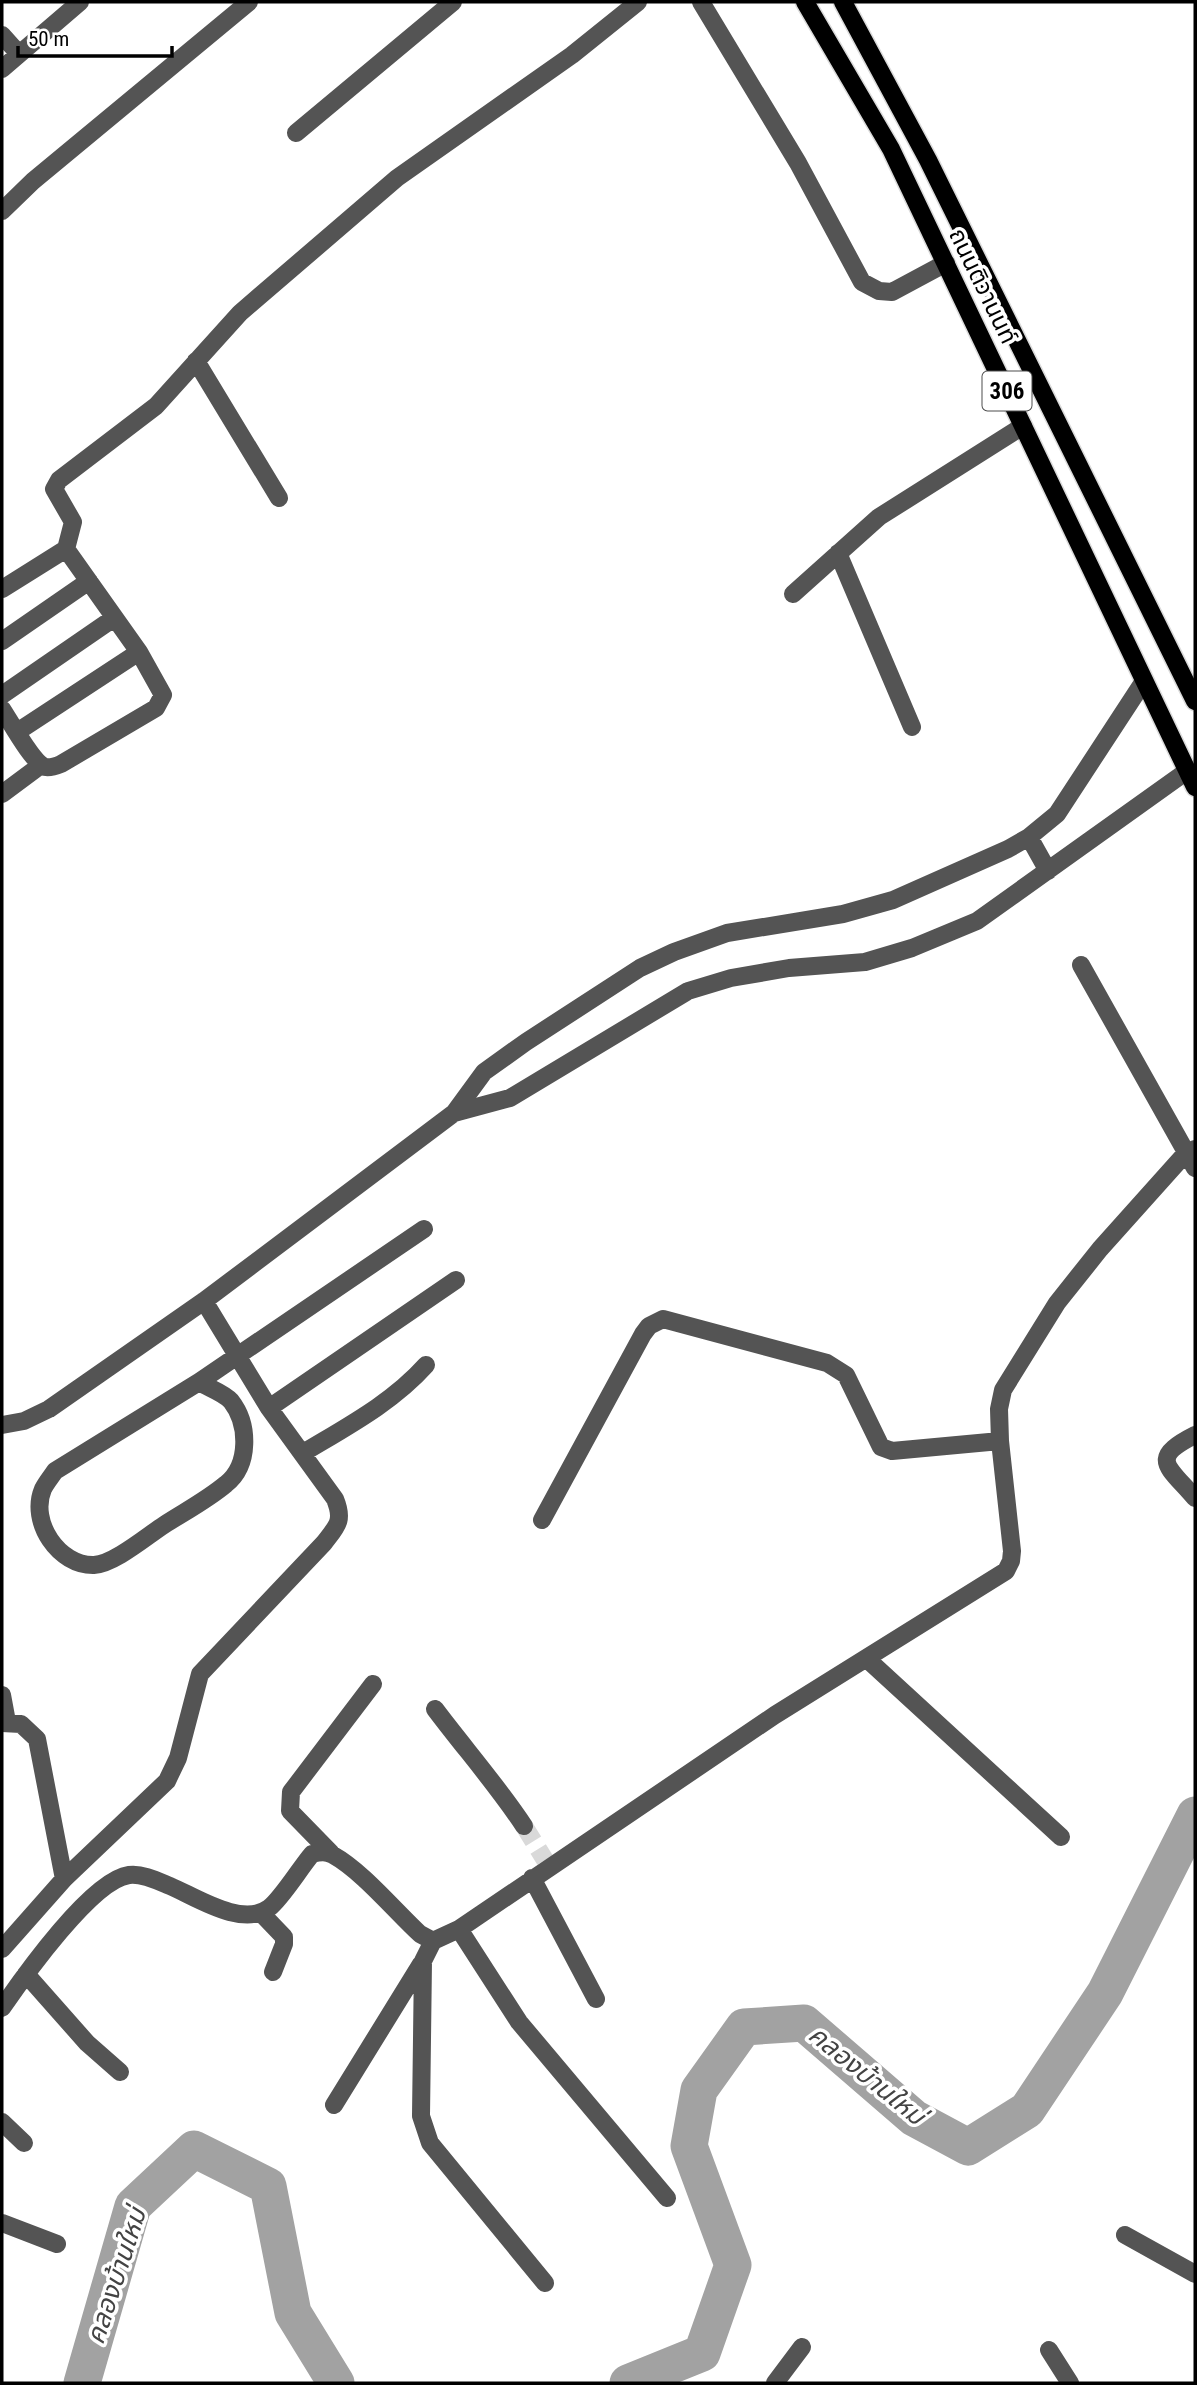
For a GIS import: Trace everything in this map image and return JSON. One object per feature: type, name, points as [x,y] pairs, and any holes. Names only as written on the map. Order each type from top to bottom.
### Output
[{"type":"main road","name":"ถนนติวานนท์","points":[[805,2],[891,149],[1191,779]]},
{"type":"main road","name":"ถนนติวานนท์","points":[[843,2],[882,70],[928,160],[1195,701]]},
{"type":"street","points":[[2,69],[80,2]]},
{"type":"street","points":[[2,211],[33,181],[249,2]]},
{"type":"street","points":[[296,133],[453,2]]},
{"type":"street","points":[[2,589],[66,549],[73,522],[54,489],[59,480],[156,405],[240,313],[397,178],[572,55],[638,2]]},
{"type":"street","points":[[701,2],[798,163],[862,282],[879,291],[892,292],[946,263]]},
{"type":"street","points":[[2,35],[19,54]]},
{"type":"street","points":[[196,361],[279,498]]},
{"type":"street","points":[[793,594],[879,517],[1023,426]]},
{"type":"street","points":[[2,709],[41,765],[47,768],[61,764],[156,708],[163,695],[139,652],[66,549]]},
{"type":"street","points":[[838,553],[912,727]]},
{"type":"street","points":[[2,641],[89,581]]},
{"type":"street","points":[[2,695],[114,618]]},
{"type":"street","points":[[17,732],[139,652]]},
{"type":"street","points":[[2,1425],[24,1421],[50,1409],[204,1301],[454,1114],[484,1072],[640,968],[674,952],[727,933],[843,914],[892,900],[1008,849],[1030,836],[1056,814],[1144,681]]},
{"type":"street","points":[[2,794],[41,765]]},
{"type":"street","points":[[454,1114],[510,1098],[688,991],[731,978],[789,968],[865,962],[912,948],[977,920],[1191,779]]},
{"type":"street","points":[[1030,836],[1048,871]]},
{"type":"street","points":[[334,2105],[433,1941],[459,1929],[532,1878],[547,1863],[775,1715],[1006,1571],[1012,1561],[1012,1551],[1000,1441],[999,1409],[1003,1391],[1057,1303],[1100,1250],[1192,1157],[1081,965]]},
{"type":"street","points":[[199,1382],[230,1399],[240,1417],[245,1439],[242,1461],[229,1483],[120,1555],[96,1565],[72,1561],[51,1542],[40,1517],[42,1490],[55,1471],[199,1382],[424,1228]]},
{"type":"street","points":[[269,1408],[456,1280]]},
{"type":"street","points":[[2,1950],[64,1879],[167,1782],[178,1758],[200,1674],[338,1525],[340,1513],[335,1499],[269,1408],[204,1301]]},
{"type":"street","points":[[541,1520],[643,1334],[649,1326],[663,1320],[835,1367],[846,1375],[881,1447],[885,1450],[1000,1441]]},
{"type":"street","points":[[303,1453],[369,1413],[426,1365]]},
{"type":"street","points":[[230,1399],[255,1381]]},
{"type":"street","points":[[1195,1435],[1167,1452],[1166,1459],[1170,1468],[1195,1498]]},
{"type":"street","points":[[867,1659],[1061,1837]]},
{"type":"street","points":[[373,1684],[291,1792],[290,1811],[331,1853],[353,1870],[420,1934],[433,1941]]},
{"type":"street","points":[[2,1695],[4,1722],[21,1724],[37,1739],[64,1879]]},
{"type":"street","points":[[435,1709],[498,1787],[524,1826]]},
{"type":"street","points":[[2,2008],[40,1952],[106,1884],[130,1875],[153,1879],[234,1914],[250,1916],[271,1907],[312,1854],[331,1853]]},
{"type":"street","points":[[532,1878],[596,1999]]},
{"type":"street","points":[[261,1913],[284,1937],[273,1972]]},
{"type":"street","points":[[459,1929],[519,2022],[667,2198]]},
{"type":"street","points":[[423,1961],[423,2129],[430,2143],[545,2283]]},
{"type":"street","points":[[26,1974],[88,2043],[120,2072]]},
{"type":"street","points":[[2,2122],[24,2143]]},
{"type":"street","points":[[2,2223],[57,2244]]},
{"type":"street","points":[[1125,2235],[1195,2274]]},
{"type":"street","points":[[775,2383],[802,2347]]},
{"type":"street","points":[[1049,2350],[1070,2383]]},
{"type":"waterway","name":"คลองบ้านใหม่","points":[[628,2383],[702,2353],[733,2265],[689,2146],[699,2090],[744,2027],[804,2023],[914,2118],[968,2147],[1027,2110],[1105,1993],[1195,1815]]},
{"type":"waterway","name":"คลองบ้านใหม่","points":[[82,2383],[133,2206],[194,2149],[268,2186],[293,2313],[336,2383]]},
{"type":"tunnel","points":[[524,1826],[545,1860]]}]
